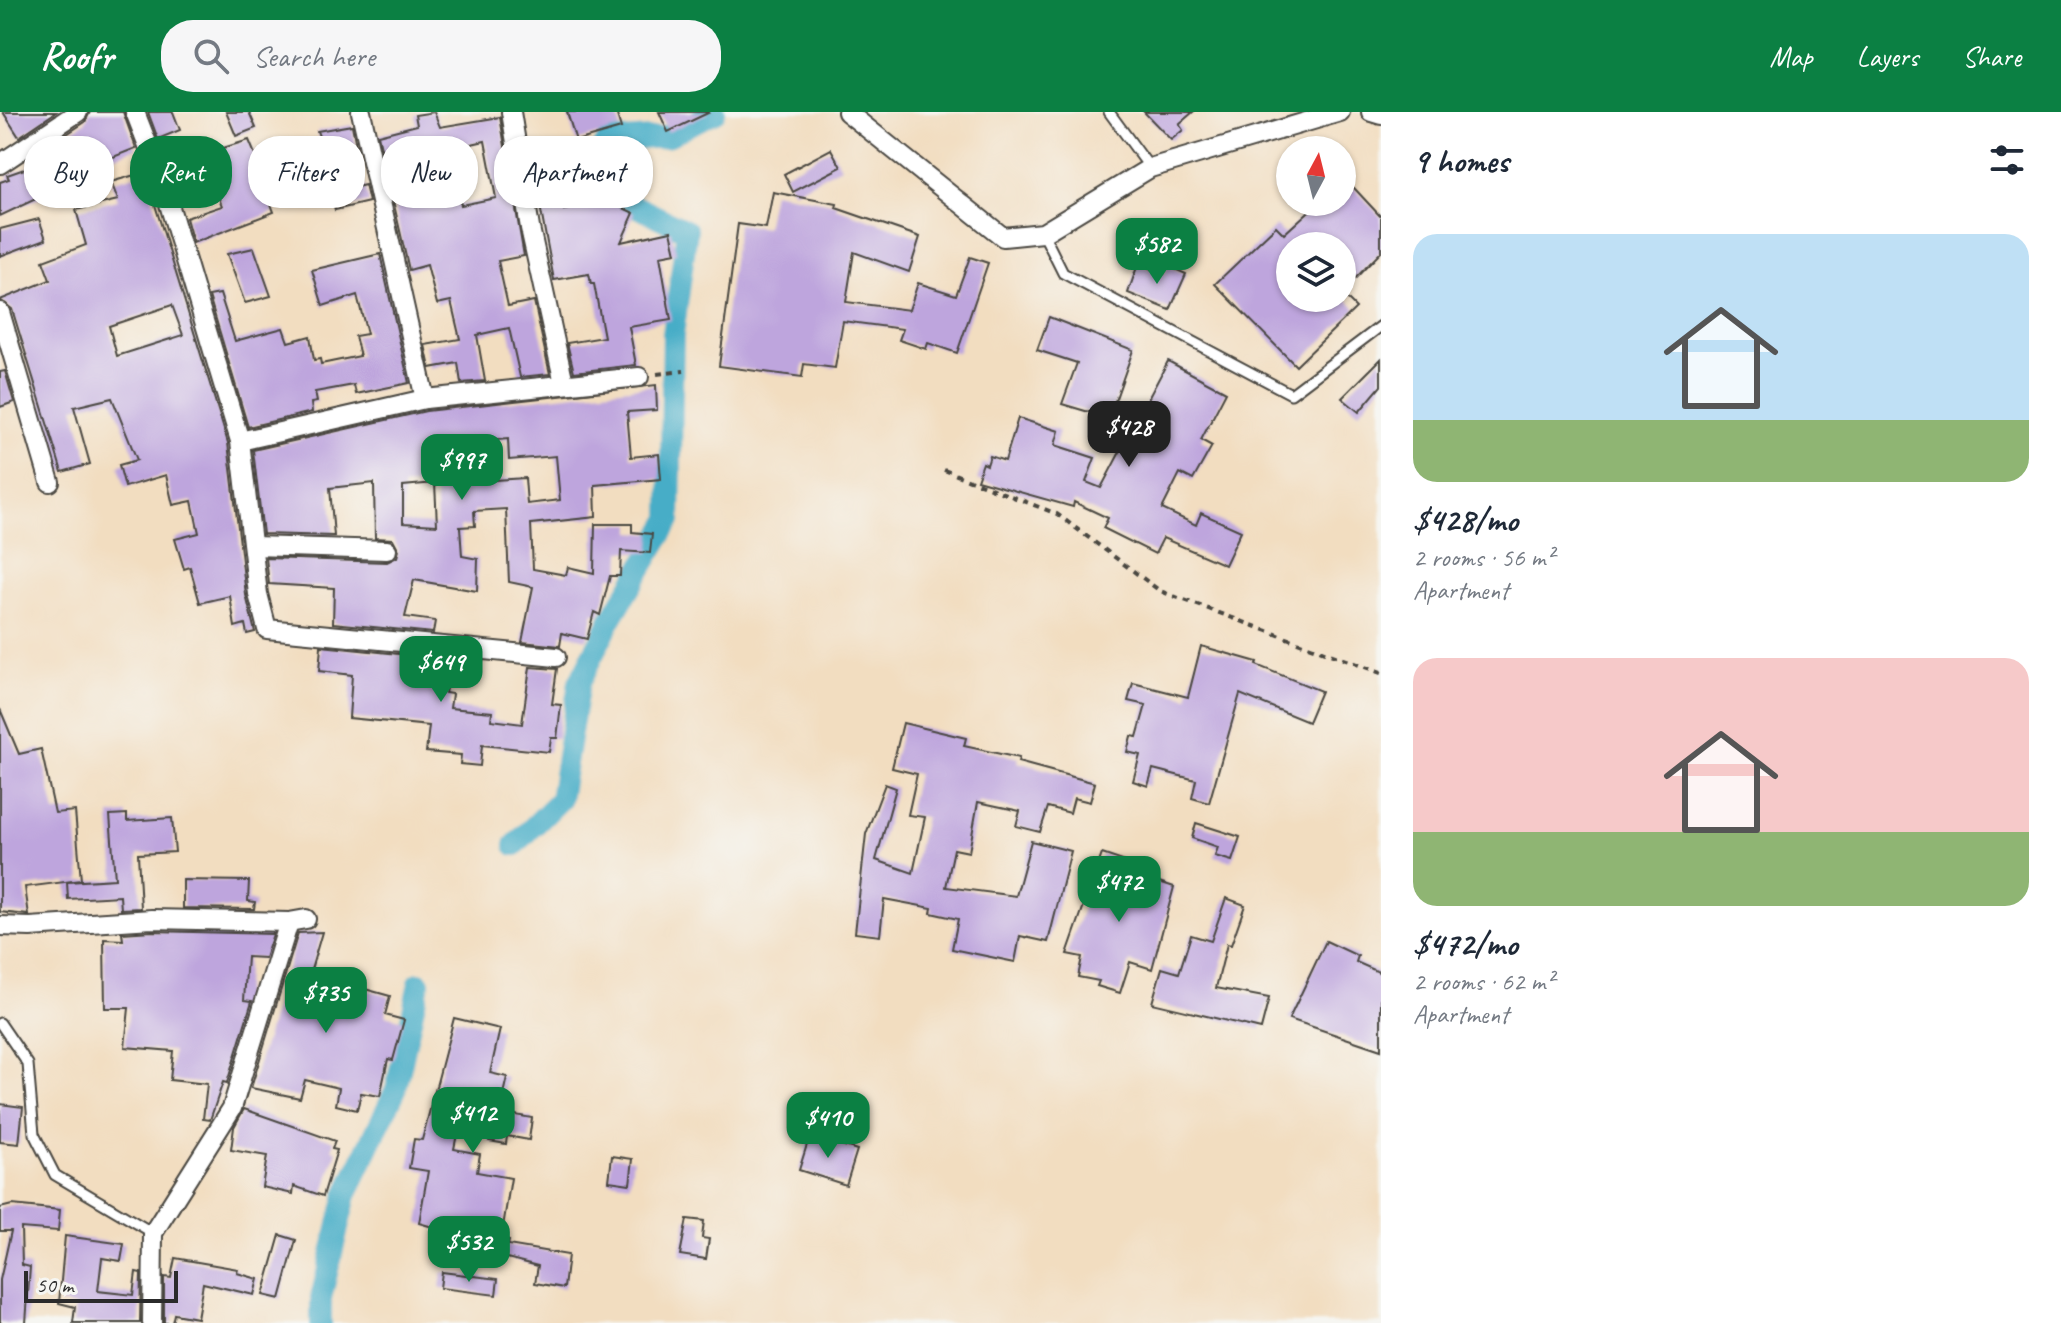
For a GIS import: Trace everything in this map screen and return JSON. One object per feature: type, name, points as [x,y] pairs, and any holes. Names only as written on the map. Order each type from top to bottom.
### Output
[{"type":"street","points":[[0,164],[78,112]]},
{"type":"street","points":[[135,112],[167,199],[240,441],[258,594],[267,629],[556,657]]},
{"type":"street","points":[[361,112],[425,399]]},
{"type":"street","points":[[511,112],[530,228],[564,383]]},
{"type":"street","points":[[847,112],[1003,237],[1043,233],[1150,168],[1340,112]]},
{"type":"street","points":[[1371,112],[1381,115]]},
{"type":"street","points":[[0,312],[50,482]]},
{"type":"street","points":[[240,441],[425,399],[639,377]]},
{"type":"street","points":[[253,546],[387,550]]},
{"type":"street","points":[[0,926],[152,919],[298,921],[232,1108],[153,1233],[152,1323]]},
{"type":"lane","points":[[1109,112],[1150,168]]},
{"type":"lane","points":[[1043,233],[1063,273],[1291,394],[1381,326]]},
{"type":"lane","points":[[0,1023],[28,1064],[34,1134],[55,1175],[153,1233]]},
{"type":"path","points":[[639,377],[684,371]]},
{"type":"path","points":[[944,470],[1057,514],[1160,591],[1381,673]]},
{"type":"building","points":[[3,112],[56,112],[19,137]]},
{"type":"building","points":[[90,112],[123,112],[132,136],[130,150],[114,157],[114,136],[64,136],[85,122]]},
{"type":"building","points":[[148,112],[173,112],[180,130],[157,136]]},
{"type":"building","points":[[226,112],[249,112],[256,128],[236,136]]},
{"type":"building","points":[[434,112],[440,127],[500,117],[503,136],[494,136],[494,188],[485,141],[478,143],[478,136],[381,136],[381,148],[378,135],[417,125],[415,115]]},
{"type":"building","points":[[567,112],[616,112],[621,128],[593,136],[574,136]]},
{"type":"building","points":[[659,112],[710,112],[668,132]]},
{"type":"building","points":[[1144,112],[1193,112],[1179,124],[1183,130],[1171,140]]},
{"type":"building","points":[[352,125],[354,136],[319,136],[317,131]]},
{"type":"building","points":[[248,140],[248,208],[272,208],[274,212],[193,243],[186,218],[216,208],[232,208],[232,145]]},
{"type":"building","points":[[831,149],[841,167],[793,192],[784,174]]},
{"type":"building","points":[[24,169],[24,205],[0,216],[0,182],[9,179],[7,175]]},
{"type":"building","points":[[130,176],[130,208],[156,208],[228,443],[246,595],[255,632],[247,634],[245,624],[235,627],[230,596],[200,603],[190,567],[184,569],[175,539],[199,533],[192,501],[173,505],[166,475],[125,487],[119,465],[137,460],[112,398],[74,407],[90,464],[62,472],[12,309],[0,300],[50,280],[43,261],[86,245],[76,210],[114,208],[114,201],[118,200],[114,181]],"holes":[[[172,305],[183,335],[117,356],[109,326]]]},
{"type":"building","points":[[1356,190],[1381,217],[1381,252],[1356,278],[1356,232],[1286,232],[1304,216],[1356,216]]},
{"type":"building","points":[[773,192],[837,204],[836,208],[920,237],[909,272],[854,252],[846,302],[909,310],[918,283],[956,295],[970,257],[988,263],[957,353],[928,343],[926,349],[899,340],[903,329],[843,321],[835,368],[804,364],[802,377],[719,366],[738,224],[766,228]]},
{"type":"building","points":[[494,198],[494,208],[516,208],[524,256],[498,261],[508,306],[534,301],[550,374],[520,377],[509,328],[477,335],[485,381],[461,383],[458,363],[430,368],[425,345],[460,339],[451,301],[437,304],[427,265],[409,270],[395,208],[478,208],[478,202]]},
{"type":"building","points":[[540,208],[623,208],[634,213],[621,242],[671,231],[676,253],[660,256],[671,320],[629,327],[636,365],[574,372],[567,343],[604,337],[594,284],[591,284],[589,274],[554,280]]},
{"type":"building","points":[[39,219],[46,239],[0,256],[0,229]]},
{"type":"building","points":[[1276,226],[1282,232],[1276,232],[1276,312],[1352,312],[1296,366],[1215,284]]},
{"type":"building","points":[[254,248],[271,296],[245,303],[227,254]]},
{"type":"building","points":[[380,254],[409,383],[356,394],[354,385],[315,392],[317,402],[311,403],[312,412],[248,427],[209,296],[220,294],[235,341],[283,328],[288,342],[310,336],[314,360],[320,359],[321,364],[360,356],[355,336],[367,334],[357,295],[323,306],[312,270]]},
{"type":"building","points":[[1138,264],[1164,274],[1168,266],[1186,274],[1170,310],[1128,293]]},
{"type":"building","points":[[1049,317],[1133,350],[1109,418],[1062,404],[1077,363],[1037,350]]},
{"type":"building","points":[[1381,359],[1381,386],[1359,412],[1342,398]]},
{"type":"building","points":[[1168,361],[1226,392],[1201,440],[1212,446],[1193,480],[1180,473],[1162,509],[1196,525],[1201,513],[1241,531],[1225,565],[1163,538],[1155,554],[1103,528],[1108,518],[1074,502],[1073,507],[977,480],[983,463],[987,465],[990,456],[1005,461],[1018,418],[1059,431],[1055,445],[1095,458],[1086,482],[1101,488]]},
{"type":"building","points":[[5,371],[14,402],[0,407],[0,372]]},
{"type":"building","points":[[656,385],[657,410],[627,412],[631,457],[659,454],[661,479],[595,485],[596,517],[531,524],[533,569],[566,575],[568,567],[594,573],[595,524],[632,524],[632,532],[652,534],[650,553],[621,551],[620,576],[610,576],[600,615],[594,612],[587,639],[562,633],[560,646],[522,642],[533,587],[509,582],[506,509],[474,511],[475,526],[460,527],[462,556],[478,559],[477,591],[414,580],[405,617],[435,621],[433,633],[333,623],[334,588],[269,584],[266,558],[387,562],[397,557],[399,550],[393,539],[375,538],[374,483],[330,488],[334,536],[263,534],[253,450],[426,411]],"holes":[[[508,439],[509,460],[556,456],[560,500],[527,504],[525,478],[478,481],[474,442]],[[435,483],[437,525],[403,523],[403,486]]]},
{"type":"building","points":[[321,646],[428,657],[424,685],[446,688],[445,693],[452,694],[450,708],[492,712],[491,720],[522,724],[530,667],[557,669],[552,704],[561,705],[557,738],[551,738],[549,752],[482,745],[480,766],[460,764],[461,755],[426,752],[429,726],[349,718],[352,675],[319,671]]},
{"type":"building","points":[[1201,646],[1257,662],[1256,665],[1321,691],[1308,722],[1240,694],[1209,803],[1192,798],[1196,780],[1153,769],[1148,786],[1133,781],[1140,755],[1127,752],[1131,736],[1137,737],[1146,705],[1128,701],[1133,683],[1188,697]]},
{"type":"building","points":[[0,709],[19,754],[41,749],[55,813],[75,811],[81,880],[25,887],[29,915],[0,912]]},
{"type":"building","points":[[903,723],[966,738],[964,746],[1019,758],[1018,762],[1095,783],[1090,802],[1074,798],[1070,813],[1048,807],[1040,832],[1016,826],[1020,811],[978,802],[969,852],[954,849],[946,887],[1016,896],[1031,841],[1071,851],[1048,942],[1020,936],[1015,962],[952,949],[958,919],[931,913],[932,908],[884,899],[880,936],[855,933],[866,834],[885,784],[896,788],[876,860],[913,873],[925,817],[908,815],[917,774],[892,768]]},
{"type":"building","points":[[127,814],[127,821],[172,818],[175,852],[138,854],[141,908],[121,909],[120,896],[68,899],[67,882],[115,879],[110,815]]},
{"type":"building","points":[[1196,823],[1240,837],[1232,861],[1215,856],[1218,847],[1192,838]]},
{"type":"building","points":[[1102,854],[1129,863],[1126,871],[1174,887],[1152,969],[1130,962],[1120,993],[1097,986],[1099,981],[1078,977],[1082,957],[1067,954]]},
{"type":"building","points":[[183,880],[249,881],[248,901],[255,902],[254,909],[183,908]]},
{"type":"building","points":[[1226,898],[1245,905],[1231,945],[1227,944],[1216,988],[1269,998],[1261,1029],[1152,1003],[1162,968],[1179,973],[1191,935],[1211,941]]},
{"type":"building","points":[[322,932],[308,980],[345,991],[347,984],[390,996],[385,1015],[404,1020],[393,1060],[388,1059],[380,1096],[361,1093],[357,1110],[336,1105],[339,1088],[305,1080],[300,1098],[251,1088],[298,933]]},
{"type":"building","points":[[122,933],[273,934],[265,958],[247,957],[244,1000],[252,1001],[227,1083],[223,1082],[210,1120],[203,1119],[207,1084],[170,1080],[173,1051],[125,1047],[129,1008],[105,1008],[104,939],[123,940]]},
{"type":"building","points":[[1326,941],[1358,956],[1356,962],[1381,973],[1381,1050],[1289,1019]]},
{"type":"building","points":[[454,1018],[500,1029],[490,1073],[507,1077],[499,1112],[532,1118],[529,1140],[507,1136],[506,1144],[489,1141],[493,1119],[461,1114],[454,1149],[480,1154],[477,1172],[511,1178],[501,1239],[509,1241],[508,1245],[568,1255],[564,1288],[535,1283],[538,1266],[441,1241],[443,1230],[419,1223],[428,1171],[409,1168],[414,1139],[422,1140]]},
{"type":"building","points":[[0,1104],[23,1107],[19,1144],[0,1142]]},
{"type":"building","points":[[244,1109],[335,1141],[332,1149],[337,1150],[323,1196],[294,1186],[293,1194],[262,1187],[267,1156],[231,1150],[234,1127]]},
{"type":"building","points":[[810,1135],[857,1150],[846,1185],[799,1170]]},
{"type":"building","points":[[612,1156],[633,1159],[630,1184],[609,1181]]},
{"type":"building","points":[[12,1205],[60,1210],[58,1231],[21,1228],[22,1265],[30,1267],[26,1323],[0,1323],[0,1280],[11,1231],[0,1231],[0,1208]]},
{"type":"building","points":[[687,1219],[704,1221],[702,1238],[709,1239],[706,1259],[680,1255]]},
{"type":"building","points":[[280,1235],[296,1240],[280,1299],[263,1295]]},
{"type":"building","points":[[65,1236],[124,1244],[121,1261],[102,1258],[98,1291],[133,1295],[136,1272],[141,1273],[140,1323],[73,1323],[75,1307],[59,1303]]},
{"type":"building","points":[[175,1258],[238,1269],[237,1273],[258,1279],[254,1295],[203,1283],[197,1318],[174,1314],[172,1323],[164,1323],[164,1277],[171,1278]]},
{"type":"building","points":[[442,1272],[498,1279],[496,1295],[440,1288]]},
{"type":"waterway","points":[[515,845],[560,800],[579,683],[610,621],[670,520],[673,335],[687,231],[600,189],[595,159],[608,141],[666,137],[715,112]]},
{"type":"waterway","points":[[321,1323],[321,1298],[346,1195],[396,1089],[419,983]]}]
